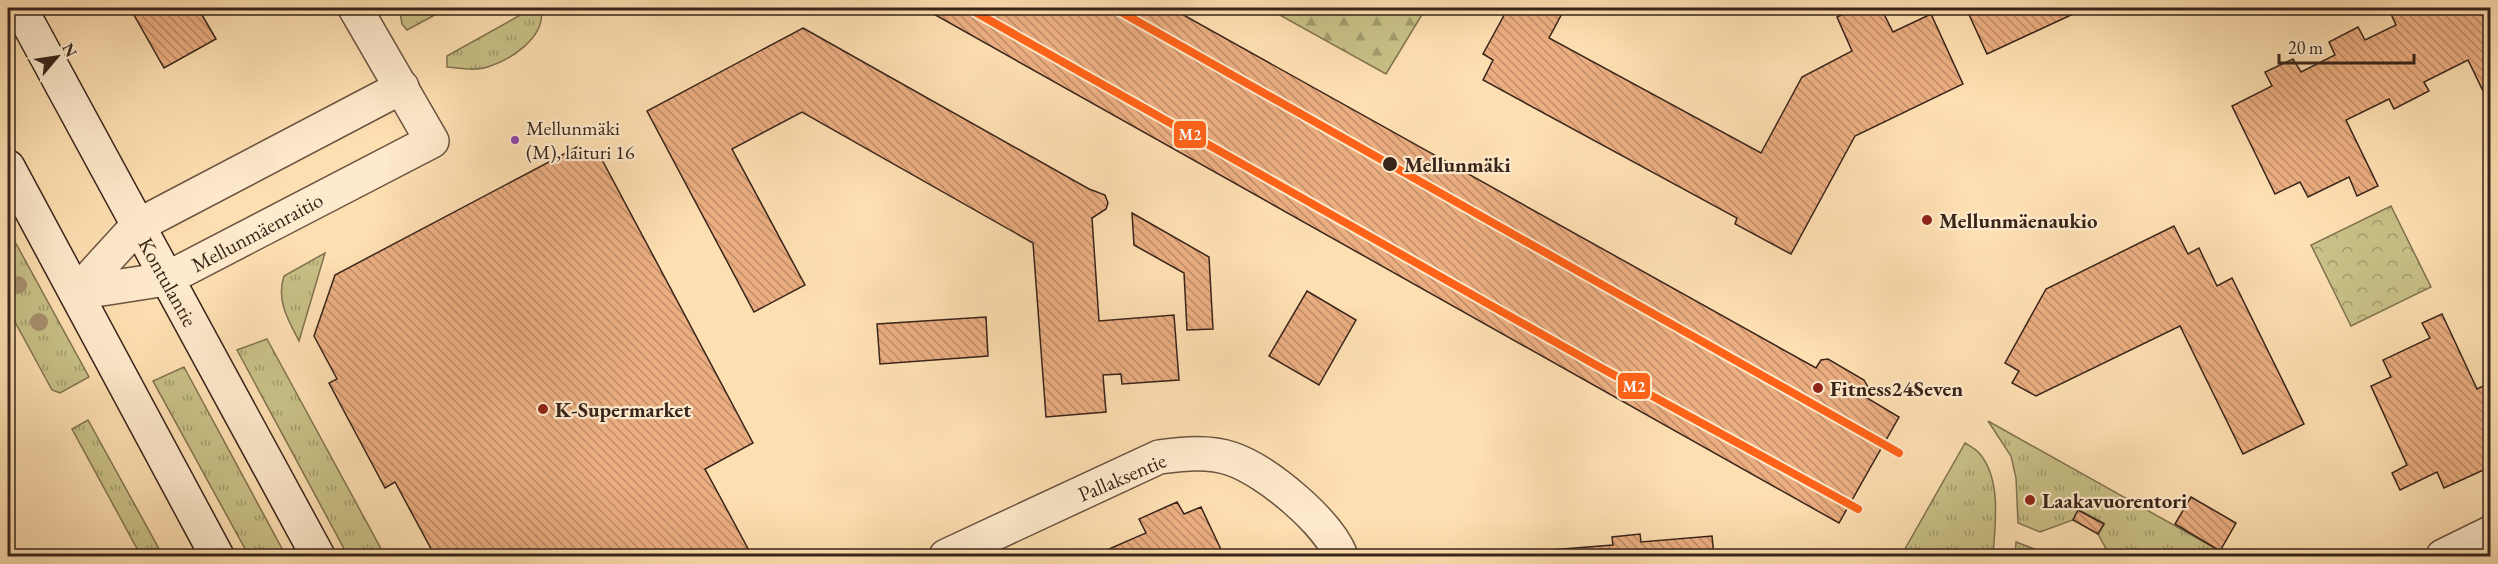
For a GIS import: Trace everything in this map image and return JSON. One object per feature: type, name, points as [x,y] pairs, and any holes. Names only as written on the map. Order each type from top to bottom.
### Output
[{"type":"street","name":"Kontulantie","points":[[21,8],[137,226],[318,556]]},
{"type":"street","name":"Mellunmäenraitio","points":[[76,293],[166,279],[432,141],[355,8]]},
{"type":"street","points":[[76,293],[137,226],[402,87]]},
{"type":"street","points":[[8,167],[217,556]]},
{"type":"street","name":"Pallaksentie","points":[[946,556],[1159,457],[1197,452],[1232,459],[1268,477],[1304,507],[1336,545],[1341,556]]},
{"type":"street","points":[[2443,556],[2490,533]]},
{"type":"green space","points":[[399,8],[442,8],[444,10],[407,30],[402,24]]},
{"type":"green space","points":[[533,8],[541,8],[538,29],[524,47],[515,54],[494,65],[480,69],[447,67],[447,56]]},
{"type":"green space","points":[[1267,8],[1426,8],[1386,74]]},
{"type":"green space","points":[[2391,206],[2431,287],[2351,326],[2311,245]]},
{"type":"green space","points":[[8,229],[89,377],[60,393],[52,390],[8,309]]},
{"type":"green space","points":[[325,253],[299,341],[287,318],[282,302],[284,276]]},
{"type":"green space","points":[[267,339],[385,556],[348,556],[237,350]]},
{"type":"green space","points":[[184,367],[286,556],[249,556],[153,381]]},
{"type":"green space","points":[[88,420],[163,556],[141,556],[72,429]]},
{"type":"green space","points":[[1988,421],[2229,556],[2110,556],[2098,534],[2104,523],[2079,510],[2073,520],[2040,532],[2018,523],[2016,478],[2011,456]]},
{"type":"green space","points":[[1965,443],[1980,454],[1992,477],[1996,503],[1993,556],[1901,556]]},
{"type":"green space","points":[[2016,542],[2037,550],[2037,556],[2015,556]]},
{"type":"building","points":[[130,8],[198,8],[216,39],[164,68]]},
{"type":"building","points":[[923,8],[1171,8],[1816,368],[1821,360],[1828,359],[1864,380],[1868,387],[1862,395],[1899,417],[1839,523]]},
{"type":"building","points":[[1508,8],[1565,8],[1549,38],[1761,153],[1802,77],[1852,51],[1837,17],[1856,8],[1881,8],[1893,32],[1931,14],[1963,84],[1855,136],[1791,254],[1735,224],[1737,218],[1483,80],[1493,60],[1483,54]]},
{"type":"building","points":[[1966,8],[2086,8],[1987,54]]},
{"type":"building","points":[[2399,8],[2425,8],[2426,10],[2431,8],[2490,8],[2490,93],[2485,95],[2468,60],[2424,82],[2429,91],[2394,109],[2389,99],[2346,120],[2378,186],[2357,196],[2349,177],[2308,197],[2300,182],[2275,194],[2232,106],[2272,86],[2265,72],[2293,59],[2301,72],[2335,55],[2329,42],[2358,27],[2365,40],[2396,25],[2390,12]]},
{"type":"building","points":[[803,28],[1089,189],[1105,195],[1108,203],[1106,209],[1092,218],[1099,321],[1174,315],[1179,380],[1122,384],[1121,374],[1103,375],[1106,412],[1046,417],[1033,243],[802,112],[732,149],[805,285],[754,312],[647,111]]},
{"type":"building","points":[[579,146],[582,150],[592,150],[600,156],[753,443],[705,469],[752,556],[435,556],[395,482],[385,488],[329,383],[337,379],[314,336],[335,275]]},
{"type":"building","points":[[1132,213],[1209,257],[1213,329],[1187,330],[1184,273],[1134,245]]},
{"type":"building","points":[[2174,226],[2188,254],[2199,248],[2217,286],[2232,278],[2304,424],[2243,454],[2180,326],[2036,396],[2012,383],[2019,371],[2005,363],[2046,289]]},
{"type":"building","points":[[1307,291],[1356,320],[1319,385],[1269,356]]},
{"type":"building","points":[[2442,314],[2477,389],[2490,383],[2490,467],[2444,488],[2437,472],[2400,490],[2392,473],[2407,465],[2371,386],[2391,377],[2383,360],[2430,338],[2422,323]]},
{"type":"building","points":[[986,317],[988,356],[880,364],[877,324]]},
{"type":"building","points":[[2191,497],[2236,523],[2220,551],[2175,524]]},
{"type":"building","points":[[1177,502],[1184,514],[1201,507],[1224,556],[1093,556],[1146,533],[1139,519]]},
{"type":"building","points":[[2078,510],[2104,524],[2098,534],[2073,520]]},
{"type":"building","points":[[1640,534],[1641,542],[1712,536],[1714,556],[1512,556],[1512,553],[1613,545],[1612,537]]},
{"type":"transit line","name":"M2","points":[[968,8],[1594,364],[1858,509]]},
{"type":"transit line","name":"M2","points":[[1114,8],[1899,453]]},
{"type":"place","name":"Mellunmäki (M), laituri 16","points":[[515,140]]},
{"type":"place","name":"Mellunmäki","points":[[1390,164]]},
{"type":"place","name":"Mellunmäenaukio","points":[[1927,220]]},
{"type":"place","name":"Fitness24Seven","points":[[1818,388]]},
{"type":"place","name":"K-Supermarket","points":[[543,409]]},
{"type":"place","name":"Laakavuorentori","points":[[2030,500]]}]
